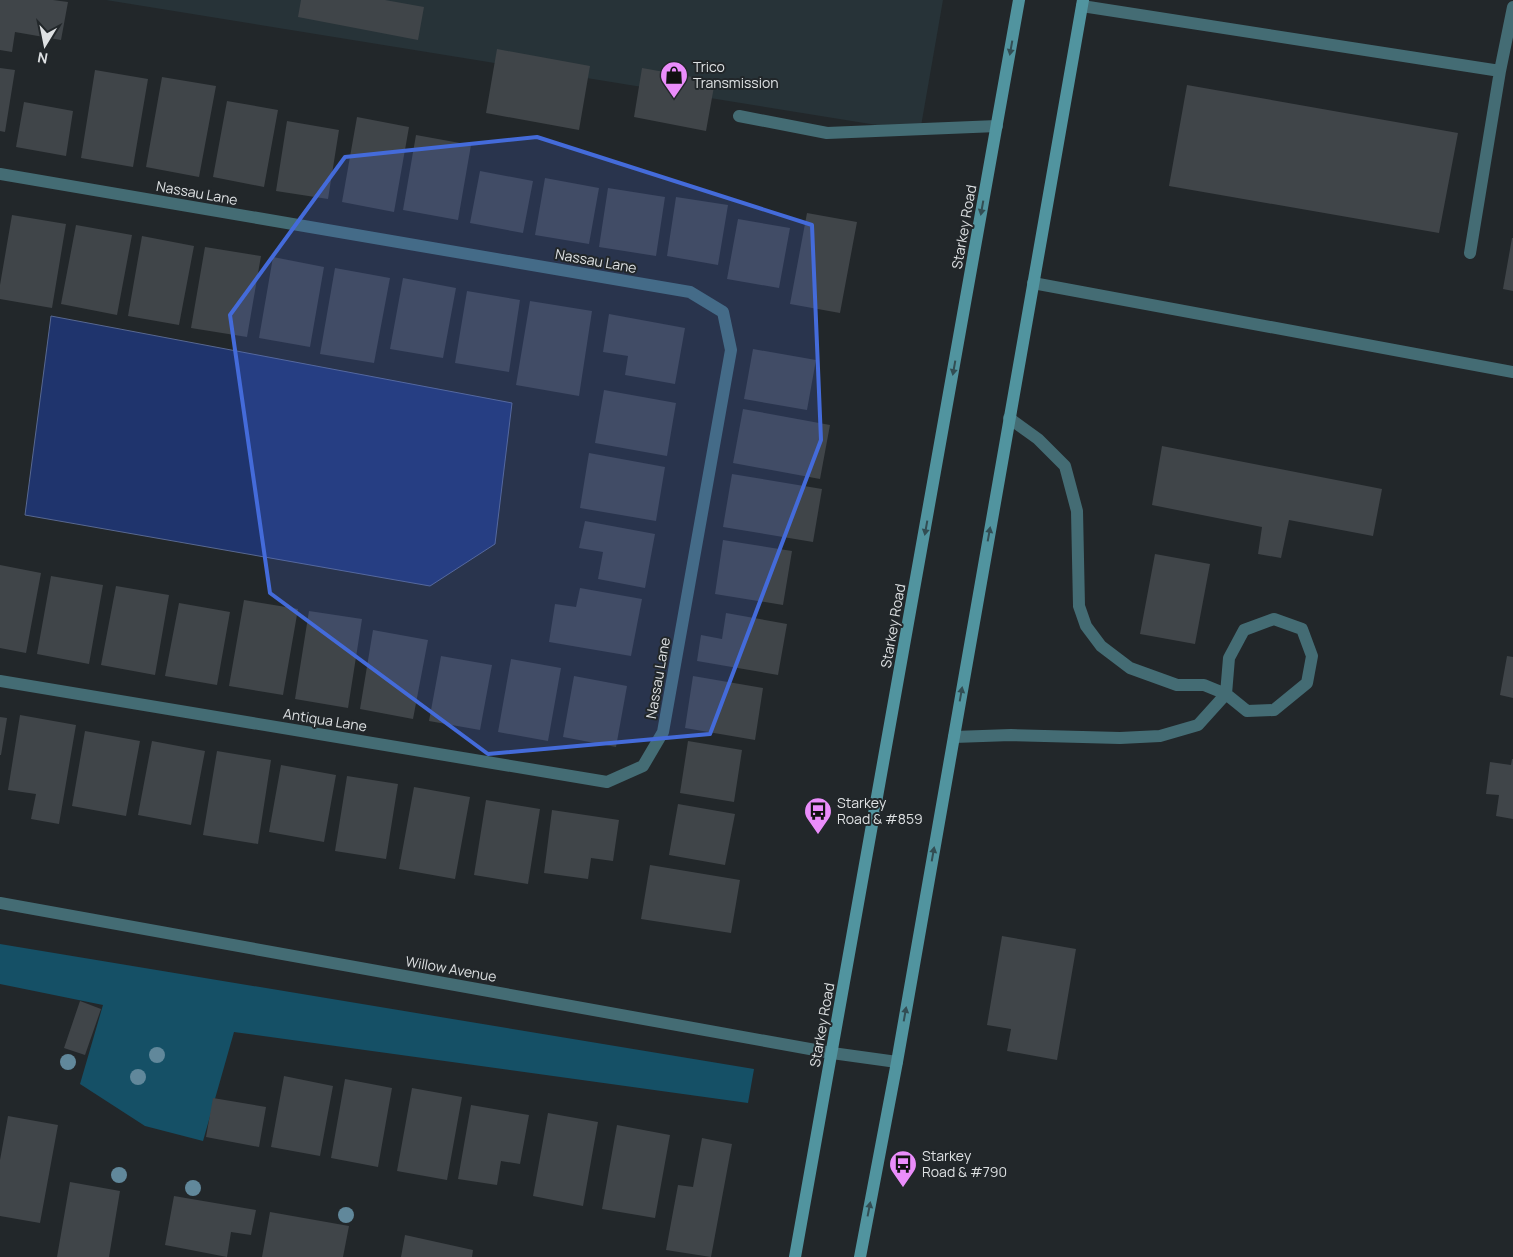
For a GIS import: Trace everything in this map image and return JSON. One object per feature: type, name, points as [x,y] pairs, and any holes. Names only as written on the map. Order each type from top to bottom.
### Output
[{"type":"main road","name":"Starkey Road","points":[[795,1257],[1019,0]]},
{"type":"main road","points":[[860,1257],[897,1062],[1082,3]]},
{"type":"street","points":[[1082,3],[1500,71]]},
{"type":"street","points":[[1470,253],[1500,71],[1513,7]]},
{"type":"street","points":[[739,116],[827,133],[997,126]]},
{"type":"street","name":"Nassau Lane","points":[[0,174],[690,292],[723,312],[731,350],[663,732],[643,766]]},
{"type":"street","points":[[1033,283],[1513,372]]},
{"type":"street","points":[[954,737],[1011,735],[1120,738],[1160,736],[1198,725],[1226,694],[1230,658],[1244,630],[1274,619],[1302,629],[1312,656],[1307,683],[1274,710],[1247,711],[1226,694],[1204,685],[1177,685],[1130,668],[1101,646],[1086,626],[1079,606],[1077,511],[1065,466],[1038,440],[1009,418]]},
{"type":"street","name":"Antiqua Lane","points":[[0,681],[607,782],[643,766]]},
{"type":"street","name":"Willow Avenue","points":[[0,903],[832,1053],[897,1062]]},
{"type":"highlighted area","points":[[537,137],[812,225],[821,440],[710,734],[488,754],[270,593],[230,315],[345,157]]},
{"type":"shaded area","points":[[106,0],[943,0],[920,132]]},
{"type":"shaded area","points":[[0,944],[754,1069],[748,1103],[234,1032],[203,1141],[145,1126],[80,1084],[103,1005],[0,984]]},
{"type":"water","points":[[51,316],[512,403],[495,544],[430,586],[25,515]]},
{"type":"building","points":[[0,0],[53,0],[68,2],[61,40],[15,32],[12,52],[0,50]]},
{"type":"building","points":[[301,0],[385,0],[424,7],[418,40],[298,17]]},
{"type":"building","points":[[497,49],[590,66],[579,130],[486,113]]},
{"type":"building","points":[[0,68],[15,70],[5,132],[0,131]]},
{"type":"building","name":"Trico Transmission","points":[[642,68],[715,81],[706,131],[634,117]]},
{"type":"building","points":[[95,70],[148,79],[133,167],[81,158]]},
{"type":"building","points":[[162,77],[216,86],[199,177],[146,167]]},
{"type":"building","points":[[1187,85],[1458,133],[1439,233],[1169,186]]},
{"type":"building","points":[[227,101],[278,110],[264,187],[213,177]]},
{"type":"building","points":[[24,102],[73,111],[66,156],[16,147]]},
{"type":"building","points":[[357,117],[409,127],[394,212],[342,202]]},
{"type":"building","points":[[287,121],[339,130],[328,199],[276,191]]},
{"type":"building","points":[[416,135],[471,145],[458,220],[403,210]]},
{"type":"building","points":[[480,171],[533,181],[523,233],[470,223]]},
{"type":"building","points":[[545,178],[599,188],[589,244],[535,235]]},
{"type":"building","points":[[608,188],[665,197],[656,256],[599,247]]},
{"type":"building","points":[[676,197],[728,205],[718,265],[667,256]]},
{"type":"building","points":[[807,213],[857,222],[840,313],[790,304]]},
{"type":"building","points":[[12,215],[66,224],[52,308],[0,299],[0,285]]},
{"type":"building","points":[[738,219],[790,228],[779,288],[727,279]]},
{"type":"building","points":[[76,225],[132,235],[117,315],[61,304]]},
{"type":"building","points":[[142,236],[194,246],[179,325],[128,316]]},
{"type":"building","points":[[1513,238],[1513,291],[1503,289]]},
{"type":"building","points":[[205,247],[261,256],[247,337],[191,328]]},
{"type":"building","points":[[273,257],[324,267],[310,347],[259,338]]},
{"type":"building","points":[[335,268],[390,278],[374,363],[320,354]]},
{"type":"building","points":[[403,278],[456,288],[443,358],[390,349]]},
{"type":"building","points":[[467,291],[520,300],[509,372],[455,363]]},
{"type":"building","points":[[530,301],[592,311],[579,396],[516,385]]},
{"type":"building","points":[[609,314],[685,328],[675,384],[625,375],[628,356],[603,352]]},
{"type":"building","points":[[753,349],[816,360],[807,410],[744,399]]},
{"type":"building","points":[[604,390],[676,403],[667,456],[595,443]]},
{"type":"building","points":[[743,409],[830,425],[820,479],[733,463]]},
{"type":"building","points":[[1162,446],[1382,489],[1373,536],[1289,520],[1281,558],[1258,554],[1262,527],[1152,505]]},
{"type":"building","points":[[589,453],[665,467],[656,521],[580,508]]},
{"type":"building","points":[[732,474],[822,489],[813,542],[723,527]]},
{"type":"building","points":[[585,521],[655,534],[645,588],[598,579],[603,552],[579,548]]},
{"type":"building","points":[[723,540],[792,551],[783,605],[715,594]]},
{"type":"building","points":[[1155,554],[1210,564],[1195,644],[1140,634]]},
{"type":"building","points":[[0,565],[41,573],[26,653],[0,648]]},
{"type":"building","points":[[51,576],[103,585],[89,664],[37,654]]},
{"type":"building","points":[[116,586],[169,595],[155,675],[101,665]]},
{"type":"building","points":[[580,588],[642,599],[631,656],[549,642],[555,604],[576,607]]},
{"type":"building","points":[[244,600],[298,609],[283,695],[229,686]]},
{"type":"building","points":[[179,603],[230,612],[217,685],[165,676]]},
{"type":"building","points":[[309,611],[362,619],[348,708],[295,699]]},
{"type":"building","points":[[726,613],[787,624],[778,675],[697,661],[701,635],[722,639]]},
{"type":"building","points":[[373,630],[428,640],[413,719],[360,709]]},
{"type":"building","points":[[441,656],[492,665],[480,730],[429,721]]},
{"type":"building","points":[[1507,656],[1513,657],[1513,698],[1500,695]]},
{"type":"building","points":[[511,659],[561,668],[548,741],[498,732]]},
{"type":"building","points":[[574,676],[627,686],[616,747],[563,737]]},
{"type":"building","points":[[693,676],[763,688],[755,740],[685,728]]},
{"type":"building","points":[[20,715],[76,725],[59,824],[31,819],[36,794],[8,790]]},
{"type":"building","points":[[0,717],[7,718],[1,755],[0,755]]},
{"type":"building","points":[[85,731],[140,741],[126,816],[72,806]]},
{"type":"building","points":[[152,741],[205,751],[191,825],[138,815]]},
{"type":"building","points":[[688,741],[742,750],[734,802],[680,793]]},
{"type":"building","points":[[217,751],[271,760],[258,844],[203,835]]},
{"type":"building","points":[[1512,759],[1513,819],[1496,816],[1499,795],[1486,794],[1490,762],[1511,765]]},
{"type":"building","points":[[281,765],[336,775],[324,842],[269,832]]},
{"type":"building","points":[[347,776],[398,784],[386,859],[335,851]]},
{"type":"building","points":[[414,787],[470,797],[455,879],[399,869]]},
{"type":"building","points":[[486,800],[540,809],[528,884],[474,875]]},
{"type":"building","points":[[678,804],[735,814],[725,865],[669,855]]},
{"type":"building","points":[[552,810],[619,820],[613,861],[591,858],[588,879],[544,873]]},
{"type":"building","points":[[650,865],[740,880],[731,933],[641,919]]},
{"type":"building","points":[[1002,936],[1076,949],[1057,1060],[1007,1051],[1011,1029],[987,1025]]},
{"type":"building","points":[[80,1001],[101,1009],[85,1055],[64,1048]]},
{"type":"building","points":[[284,1076],[333,1086],[320,1156],[271,1147]]},
{"type":"building","points":[[345,1079],[392,1088],[378,1167],[331,1158]]},
{"type":"building","points":[[412,1088],[462,1097],[447,1180],[397,1171]]},
{"type":"building","points":[[213,1098],[266,1107],[259,1147],[206,1137]]},
{"type":"building","points":[[471,1105],[529,1115],[520,1164],[501,1161],[497,1185],[458,1179]]},
{"type":"building","points":[[548,1113],[598,1122],[583,1206],[533,1196]]},
{"type":"building","points":[[8,1116],[58,1125],[40,1223],[0,1216],[0,1160]]},
{"type":"building","points":[[617,1125],[670,1135],[655,1218],[602,1209]]},
{"type":"building","points":[[702,1138],[732,1144],[711,1257],[666,1250],[678,1185],[693,1187]]},
{"type":"building","points":[[70,1182],[120,1191],[109,1257],[57,1257]]},
{"type":"building","points":[[174,1196],[256,1210],[251,1235],[231,1232],[227,1257],[165,1245]]},
{"type":"building","points":[[270,1212],[349,1226],[343,1257],[262,1257]]},
{"type":"building","points":[[405,1235],[473,1250],[472,1257],[401,1257]]},
{"type":"place","name":"Trico Transmission","points":[[674,99]]},
{"type":"place","name":"Starkey Road & #859","points":[[818,835]]},
{"type":"place","name":"Starkey Road & #790","points":[[903,1188]]}]
